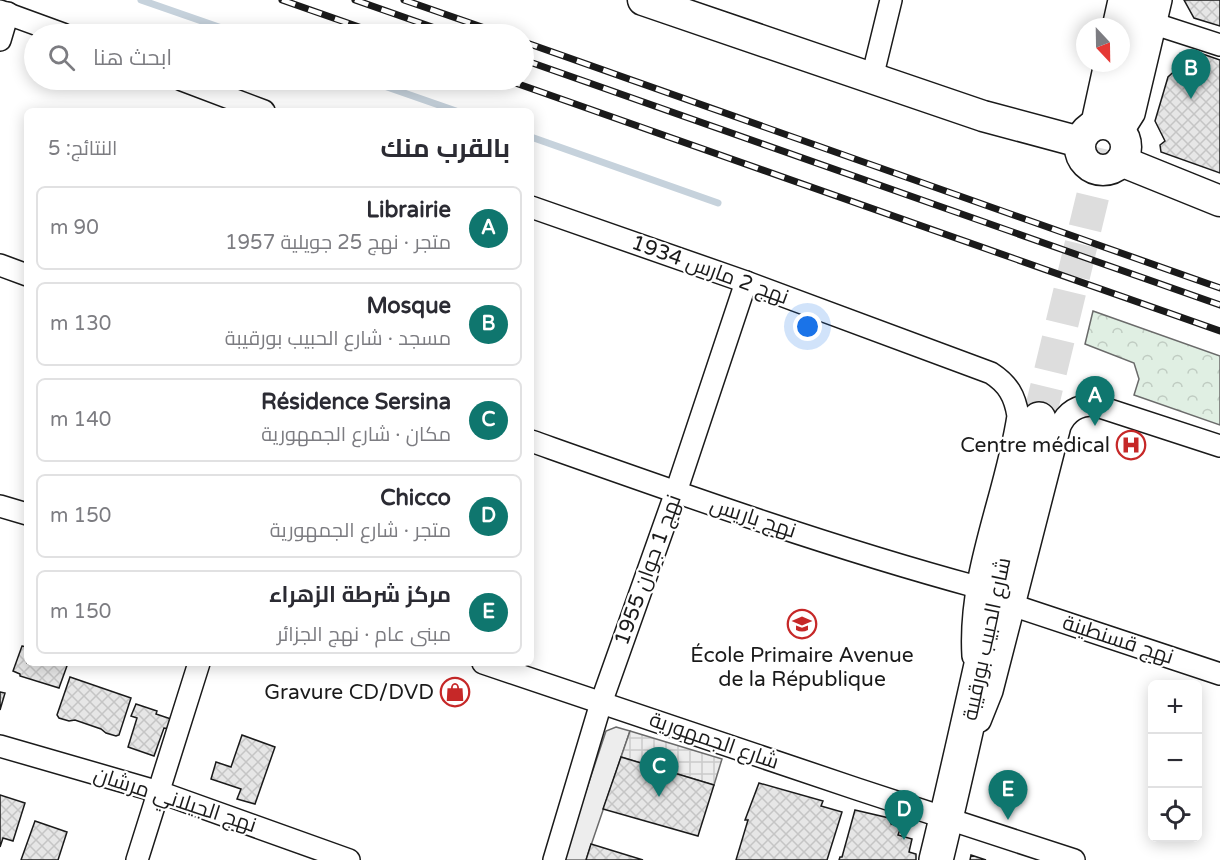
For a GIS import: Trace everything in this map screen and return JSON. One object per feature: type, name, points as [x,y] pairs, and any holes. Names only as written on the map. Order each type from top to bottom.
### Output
[{"type":"main road","points":[[1116,100],[1148,12]]},
{"type":"main road","name":"شارع الحبيب بورقيبة","points":[[936,860],[978,680],[1026,516],[1039,419]]},
{"type":"street","points":[[643,0],[983,116],[1085,134],[1101,123],[1109,124],[1121,147],[1219,201]]},
{"type":"street","points":[[872,78],[891,0]]},
{"type":"street","points":[[1115,18],[1119,0]]},
{"type":"street","points":[[1102,72],[1085,134],[1082,156],[1092,167],[1108,169],[1121,147],[1134,114],[1148,12],[1161,0]]},
{"type":"street","points":[[0,40],[4,12],[36,24]]},
{"type":"street","points":[[1148,12],[1220,45]]},
{"type":"street","points":[[208,90],[256,108]]},
{"type":"street","name":"نهج 2 مارس 1934","points":[[534,208],[746,282],[991,373],[1002,380],[1011,391],[1018,416],[977,587],[972,634],[978,680]]},
{"type":"street","points":[[0,265],[24,274]]},
{"type":"street","name":"نهج 1 جوان 1955","points":[[554,860],[601,703],[676,492],[746,282]]},
{"type":"street","points":[[964,743],[987,705],[1015,606],[1026,516],[1064,418],[1077,407],[1094,405],[1220,446]]},
{"type":"street","name":"نهج باريس","points":[[534,442],[906,568],[977,587]]},
{"type":"street","points":[[0,506],[24,513]]},
{"type":"street","name":"نهج قسنطينة","points":[[1015,606],[1220,674]]},
{"type":"street","points":[[136,860],[199,666]]},
{"type":"street","name":"شارع الجمهورية","points":[[492,666],[1074,860]]},
{"type":"street","name":"نهج الجيلاني مرشان","points":[[0,746],[159,792],[349,860]]},
{"type":"green space","points":[[1093,311],[1220,356],[1220,425],[1134,395],[1139,379],[1134,363],[1085,344]]},
{"type":"shaded area","points":[[616,727],[630,731],[586,860],[563,860],[606,731]]},
{"type":"shaded area","points":[[630,731],[722,759],[714,785],[621,757]]},
{"type":"building","points":[[1184,0],[1220,0],[1220,26],[1194,18]]},
{"type":"building","points":[[1197,52],[1220,60],[1220,173],[1161,152],[1160,145],[1165,141],[1155,121],[1168,77],[1181,65],[1191,68]]},
{"type":"building","points":[[22,646],[24,646],[24,666],[67,666],[59,688],[20,676],[13,671]]},
{"type":"building","points":[[70,677],[131,698],[119,735],[106,733],[75,720],[59,718],[57,715]]},
{"type":"building","points":[[0,692],[5,693],[0,710]]},
{"type":"building","points":[[136,704],[174,720],[171,729],[164,728],[154,756],[128,747],[137,718],[131,716]]},
{"type":"building","points":[[242,735],[275,747],[255,804],[237,799],[241,789],[211,779],[216,762],[231,767]]},
{"type":"building","points":[[621,757],[714,785],[698,836],[603,809]]},
{"type":"building","points":[[759,783],[823,801],[821,806],[842,812],[827,860],[736,860],[748,820],[745,820]]},
{"type":"building","points":[[0,795],[25,803],[13,841],[3,838],[0,847]]},
{"type":"building","points":[[855,810],[889,818],[891,824],[901,827],[898,835],[912,839],[909,852],[916,854],[916,860],[839,860],[842,857]]},
{"type":"building","points":[[35,821],[67,832],[58,860],[21,860]]},
{"type":"building","points":[[591,844],[643,860],[586,860]]},
{"type":"building","points":[[971,855],[986,860],[970,860]]},
{"type":"waterway","points":[[141,0],[210,24]]},
{"type":"waterway","points":[[396,90],[447,108]]},
{"type":"waterway","points":[[534,138],[718,203]]},
{"type":"tunnel","points":[[1039,419],[1116,100]]},
{"type":"railway","points":[[282,0],[350,24]]},
{"type":"railway","points":[[355,0],[423,24]]},
{"type":"railway","points":[[404,0],[473,24]]},
{"type":"railway","points":[[534,46],[1220,288]]},
{"type":"railway","points":[[534,64],[1220,305]]},
{"type":"railway","points":[[534,90],[1220,331]]},
{"type":"place","name":"Mosque","points":[[1191,99]]},
{"type":"place","name":"Librairie","points":[[1095,426]]},
{"type":"place","name":"Centre médical","points":[[1131,445]]},
{"type":"place","name":"École Primaire Avenue de la République","points":[[802,624]]},
{"type":"place","name":"Gravure CD/DVD","points":[[455,692]]},
{"type":"place","name":"Résidence Sersina","points":[[659,797]]},
{"type":"place","name":"مركز شرطة الزهراء","points":[[1008,820]]},
{"type":"place","name":"Chicco","points":[[904,840]]}]
